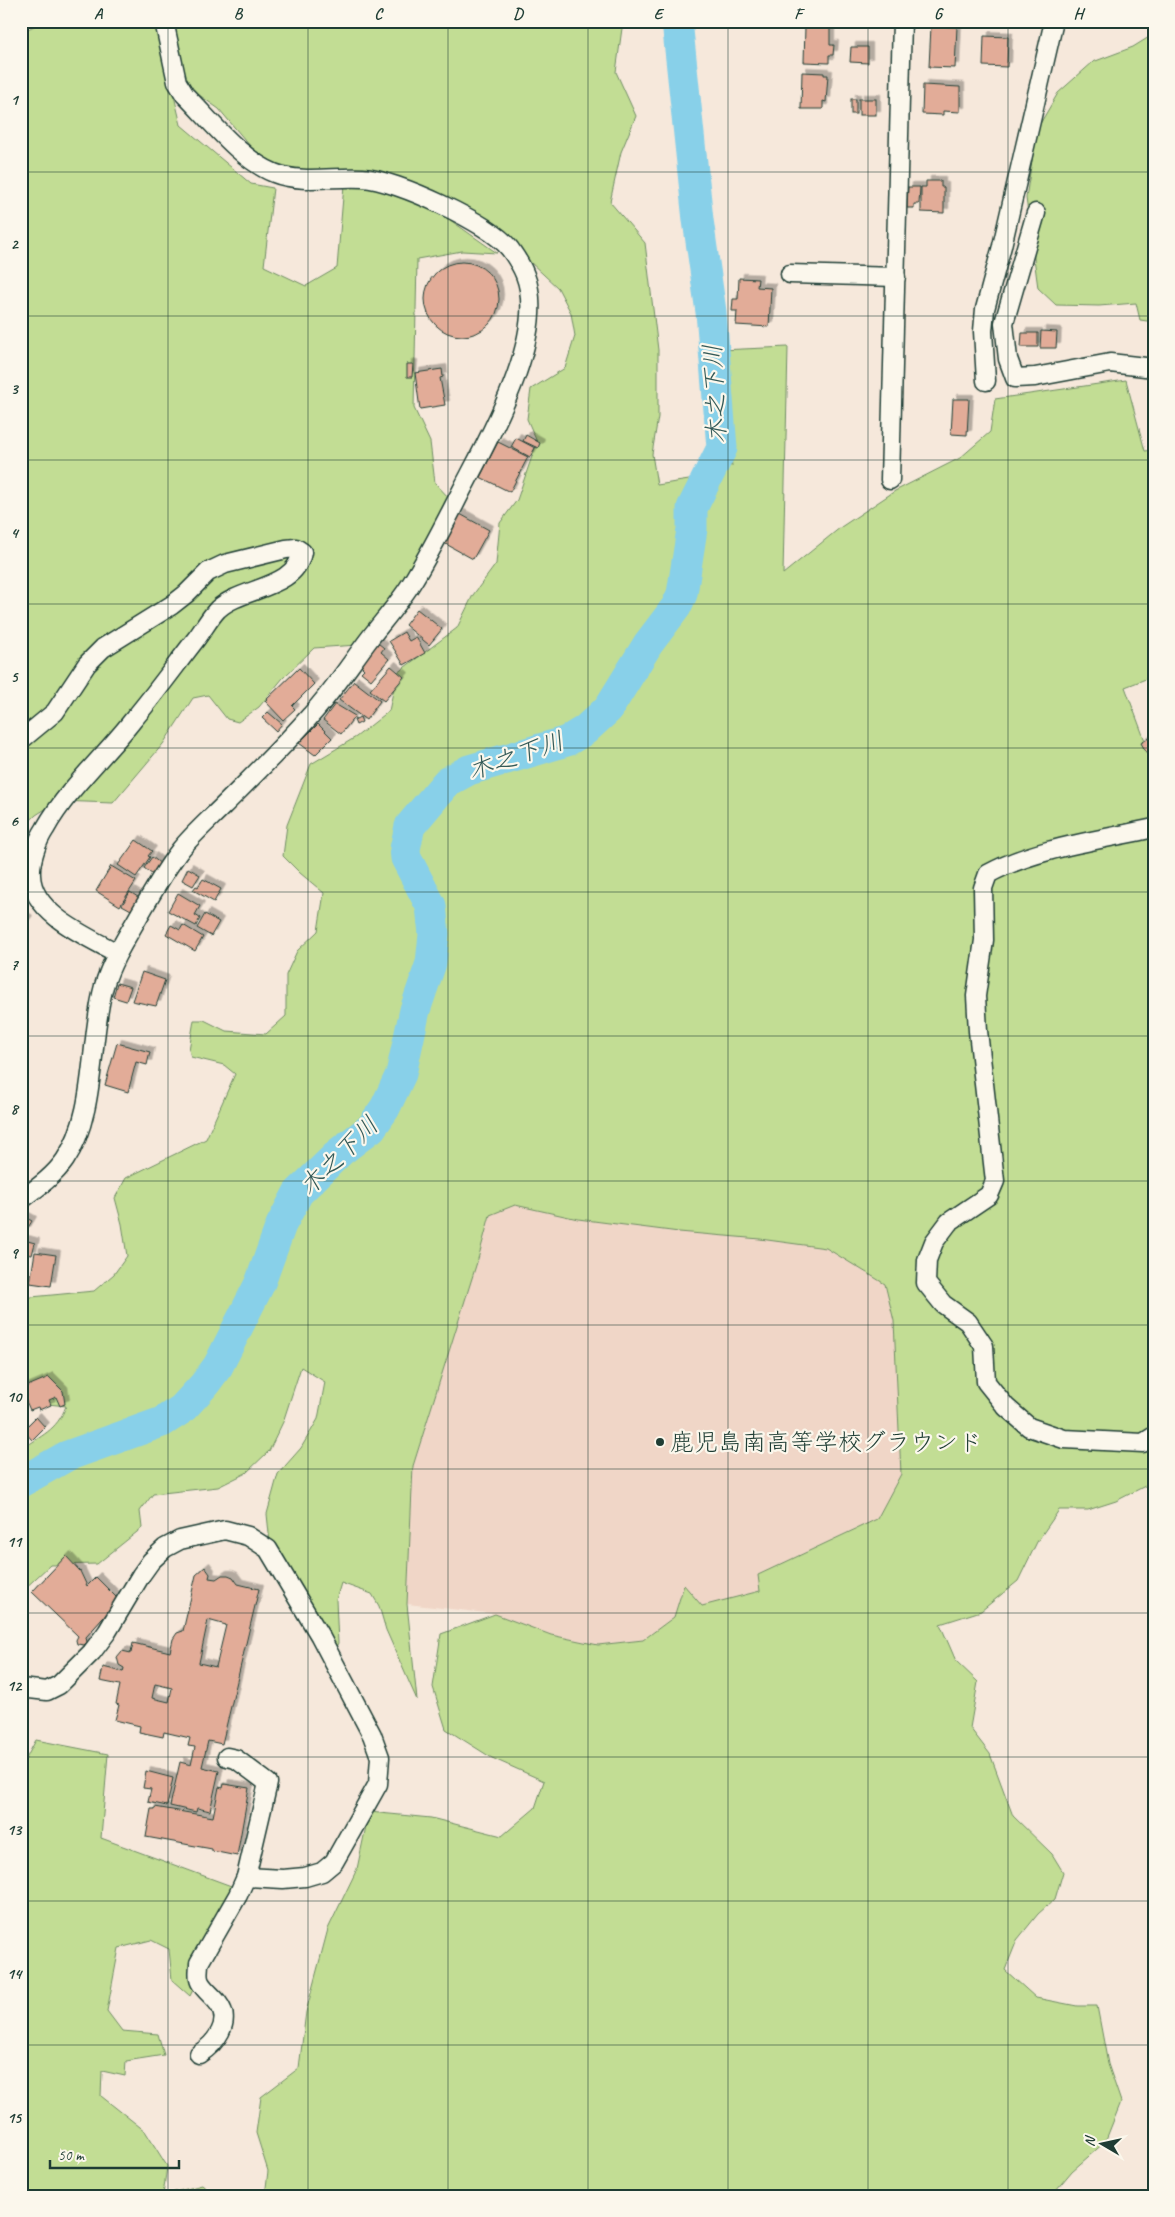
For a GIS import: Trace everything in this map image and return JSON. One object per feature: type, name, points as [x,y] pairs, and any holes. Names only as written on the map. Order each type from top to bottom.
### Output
[{"type":"street","points":[[21,1200],[47,1180],[64,1161],[78,1138],[88,1089],[100,1002],[105,981],[117,953],[160,881],[183,847],[287,743],[315,711],[409,588],[434,545],[497,423],[527,334],[530,306],[525,276],[509,247],[489,231],[469,219],[404,188],[367,178],[290,178],[276,174],[257,164],[185,95],[178,82],[164,21]]},
{"type":"street","points":[[890,480],[902,21]]},
{"type":"street","points":[[986,381],[983,331],[985,309],[1002,246],[1054,21]]},
{"type":"street","points":[[1036,213],[1004,323],[1008,359],[1014,378],[1035,377],[1110,363],[1154,368]]},
{"type":"street","points":[[790,274],[896,277]]},
{"type":"street","points":[[21,740],[55,712],[87,664],[103,648],[172,605],[208,572],[225,564],[286,549],[296,548],[302,552],[301,558],[290,573],[283,578],[275,583],[246,593],[219,609],[132,722],[64,799],[44,830],[33,857],[31,876],[36,896],[49,912],[64,923],[117,953]]},
{"type":"street","points":[[1154,828],[1038,854],[1008,863],[988,874],[983,888],[984,940],[976,996],[995,1181],[989,1195],[949,1222],[934,1242],[927,1260],[926,1283],[943,1304],[968,1322],[984,1346],[986,1382],[1006,1407],[1029,1427],[1064,1439],[1143,1443],[1154,1436]]},
{"type":"street","points":[[21,1688],[47,1691],[59,1685],[92,1652],[107,1632],[141,1575],[151,1561],[165,1548],[180,1540],[225,1530],[248,1536],[268,1549],[320,1636],[372,1735],[380,1756],[379,1775],[376,1789],[334,1862],[322,1872],[305,1877],[282,1879],[246,1877]]},
{"type":"street","points":[[199,2054],[211,2046],[222,2030],[223,2016],[220,2005],[201,1984],[198,1976],[199,1964],[238,1895],[246,1877],[268,1783],[236,1759],[227,1757]]},
{"type":"shaded area","name":"鹿児島南高等学校グラウンド","points":[[515,1205],[578,1219],[826,1248],[885,1284],[894,1321],[901,1474],[877,1519],[758,1575],[760,1591],[702,1607],[684,1585],[674,1617],[643,1640],[598,1645],[551,1635],[495,1614],[407,1604],[413,1466],[490,1215]]},
{"type":"green space","points":[[45,21],[156,21],[181,125],[251,184],[273,188],[264,266],[306,286],[337,268],[344,185],[372,186],[436,210],[497,253],[462,251],[417,259],[414,408],[430,442],[435,483],[450,499],[405,582],[357,645],[314,648],[283,678],[259,707],[238,722],[227,719],[208,695],[193,698],[163,744],[113,803],[58,801],[36,815],[21,829],[21,32]]},
{"type":"green space","points":[[172,21],[623,21],[616,72],[636,116],[621,152],[610,202],[645,243],[658,350],[658,417],[652,454],[657,485],[708,477],[713,463],[732,466],[720,350],[788,347],[783,574],[841,527],[895,491],[960,458],[990,432],[995,399],[1126,380],[1145,451],[1154,450],[1154,673],[1151,677],[1125,687],[1154,765],[1154,1488],[1145,1486],[1116,1501],[1088,1510],[1059,1510],[1037,1542],[1018,1581],[981,1611],[940,1624],[956,1661],[978,1682],[970,1728],[990,1754],[1013,1816],[1052,1854],[1063,1872],[1055,1899],[1038,1914],[1017,1940],[1005,1970],[1036,1998],[1077,2006],[1097,2006],[1108,2064],[1121,2102],[1105,2142],[1072,2171],[1051,2196],[265,2196],[268,2171],[256,2133],[261,2097],[299,2068],[306,2012],[328,1929],[357,1869],[369,1812],[431,1818],[502,1836],[535,1808],[544,1781],[492,1758],[446,1729],[433,1687],[441,1634],[495,1614],[551,1635],[598,1645],[643,1640],[674,1617],[684,1585],[702,1606],[760,1591],[758,1575],[877,1519],[901,1474],[894,1321],[885,1284],[826,1248],[578,1219],[515,1205],[490,1215],[413,1466],[407,1604],[417,1700],[386,1630],[379,1606],[372,1594],[341,1583],[336,1600],[338,1643],[334,1651],[270,1543],[267,1514],[278,1474],[301,1448],[318,1419],[325,1382],[301,1367],[283,1422],[269,1451],[246,1473],[218,1487],[153,1494],[140,1511],[142,1528],[97,1564],[50,1565],[21,1592],[21,1450],[53,1427],[66,1406],[21,1401],[21,1298],[94,1291],[114,1274],[127,1256],[122,1224],[115,1198],[126,1178],[206,1139],[235,1074],[224,1065],[191,1057],[189,1050],[194,1020],[204,1020],[226,1031],[266,1034],[286,1016],[286,975],[297,951],[318,931],[324,893],[283,856],[287,825],[311,764],[356,737],[389,711],[397,673],[457,628],[473,595],[496,564],[500,523],[517,500],[537,442],[527,419],[531,389],[565,368],[575,336],[571,313],[558,288],[529,261],[510,235],[478,216],[422,191],[280,169],[261,159],[219,109],[185,85]]},
{"type":"green space","points":[[1154,34],[1154,322],[1140,320],[1136,303],[1099,306],[1056,305],[1038,288],[1026,198],[1037,129],[1058,93],[1093,62],[1133,47]]},
{"type":"green space","points":[[36,1740],[108,1754],[101,1838],[234,1887],[219,1935],[190,1996],[172,1980],[169,1949],[151,1940],[119,1948],[107,2011],[122,2031],[158,2034],[164,2055],[126,2061],[125,2076],[102,2071],[101,2096],[145,2131],[167,2166],[163,2195],[202,2185],[215,2196],[21,2196],[21,1768]]},
{"type":"building","points":[[775,21],[796,21],[796,26],[775,25]]},
{"type":"building","points":[[931,26],[957,27],[955,68],[929,67]]},
{"type":"building","points":[[805,27],[830,28],[830,45],[834,45],[833,55],[829,55],[829,63],[804,62]]},
{"type":"building","points":[[984,36],[1008,37],[1007,67],[983,66]]},
{"type":"building","points":[[851,47],[868,47],[868,63],[850,62]]},
{"type":"building","points":[[802,72],[824,73],[824,75],[828,75],[826,102],[823,101],[823,109],[801,109]]},
{"type":"building","points":[[923,85],[960,87],[960,112],[943,111],[943,115],[922,114]]},
{"type":"building","points":[[851,99],[856,99],[856,114],[851,114]]},
{"type":"building","points":[[859,99],[876,99],[876,115],[859,115]]},
{"type":"building","points":[[926,181],[941,181],[941,187],[944,187],[944,213],[921,212],[921,187],[926,187]]},
{"type":"building","points":[[908,187],[920,187],[919,204],[914,204],[914,208],[907,208]]},
{"type":"building","points":[[462,262],[483,268],[493,278],[499,299],[493,320],[483,330],[462,336],[441,330],[431,320],[425,299],[431,278],[441,268]]},
{"type":"building","points":[[739,278],[758,279],[757,287],[771,288],[769,327],[736,325],[737,311],[732,311],[733,299],[738,299]]},
{"type":"building","points":[[1041,331],[1057,332],[1056,348],[1040,348]]},
{"type":"building","points":[[1022,333],[1038,333],[1038,347],[1021,347]]},
{"type":"building","points":[[407,364],[413,364],[412,377],[407,377]]},
{"type":"building","points":[[442,369],[443,377],[440,378],[445,405],[420,409],[415,373]]},
{"type":"building","points":[[953,399],[969,399],[967,435],[951,434]]},
{"type":"building","points":[[526,435],[540,443],[538,448],[523,441]]},
{"type":"building","points":[[516,438],[535,448],[530,457],[511,447]]},
{"type":"building","points":[[498,442],[528,457],[510,492],[480,477]]},
{"type":"building","points":[[460,514],[489,530],[473,559],[444,543]]},
{"type":"building","points":[[417,609],[442,629],[429,645],[405,625]]},
{"type":"building","points":[[404,632],[409,641],[416,637],[425,653],[404,665],[389,641]]},
{"type":"building","points":[[378,643],[384,648],[381,652],[389,659],[371,680],[361,672],[364,669],[360,665]]},
{"type":"building","points":[[391,666],[404,677],[384,701],[370,690]]},
{"type":"building","points":[[299,668],[314,684],[292,706],[295,709],[283,720],[265,701]]},
{"type":"building","points":[[354,681],[380,701],[366,720],[339,700]]},
{"type":"building","points":[[335,704],[355,716],[341,734],[323,720]]},
{"type":"building","points":[[268,712],[282,724],[276,731],[262,718]]},
{"type":"building","points":[[360,717],[362,722],[356,725],[354,720]]},
{"type":"building","points":[[318,724],[332,738],[315,755],[299,743]]},
{"type":"building","points":[[1154,735],[1154,766],[1141,743]]},
{"type":"building","points":[[136,840],[152,851],[136,877],[118,865]]},
{"type":"building","points":[[152,857],[161,864],[153,875],[144,868]]},
{"type":"building","points":[[111,866],[136,881],[120,906],[96,891]]},
{"type":"building","points":[[188,868],[200,875],[193,886],[182,880]]},
{"type":"building","points":[[203,879],[221,889],[214,902],[193,890],[196,886],[198,887]]},
{"type":"building","points":[[130,892],[141,899],[133,911],[122,905]]},
{"type":"building","points":[[178,893],[200,906],[195,915],[200,918],[196,926],[168,911]]},
{"type":"building","points":[[205,914],[219,922],[211,936],[197,928]]},
{"type":"building","points":[[21,915],[28,920],[21,929]]},
{"type":"building","points":[[171,925],[180,930],[183,925],[203,937],[195,951],[166,934]]},
{"type":"building","points":[[142,972],[165,980],[156,1006],[132,1001]]},
{"type":"building","points":[[117,983],[131,987],[126,1001],[113,997]]},
{"type":"building","points":[[117,1043],[150,1052],[147,1065],[136,1062],[128,1092],[105,1085]]},
{"type":"building","points":[[21,1215],[32,1221],[26,1231],[21,1228]]},
{"type":"building","points":[[24,1240],[35,1243],[32,1255],[21,1253]]},
{"type":"building","points":[[35,1252],[56,1255],[51,1286],[30,1283]]},
{"type":"building","points":[[49,1377],[63,1391],[65,1404],[60,1406],[56,1397],[49,1400],[51,1405],[39,1410],[38,1407],[30,1410],[24,1397],[27,1396],[23,1388]]},
{"type":"building","points":[[36,1417],[45,1427],[32,1440],[23,1430]]},
{"type":"building","points":[[66,1556],[80,1571],[87,1586],[96,1577],[119,1600],[86,1637],[87,1642],[84,1645],[77,1644],[78,1636],[32,1592]]},
{"type":"building","points":[[205,1567],[210,1574],[209,1578],[216,1579],[222,1575],[228,1575],[233,1577],[238,1584],[259,1589],[222,1744],[208,1741],[202,1767],[219,1771],[210,1811],[197,1808],[196,1812],[170,1806],[180,1762],[191,1765],[195,1747],[188,1746],[190,1738],[164,1732],[163,1737],[139,1732],[140,1726],[115,1720],[119,1705],[116,1704],[120,1685],[100,1681],[103,1667],[123,1672],[124,1668],[119,1665],[117,1657],[122,1651],[131,1653],[133,1643],[170,1652],[173,1639],[177,1633],[183,1631],[196,1575]],"holes":[[[208,1620],[226,1625],[216,1667],[199,1663]],[[155,1684],[172,1688],[169,1702],[152,1698]]]},
{"type":"building","points":[[146,1771],[173,1778],[167,1806],[148,1802],[151,1789],[143,1788]]},
{"type":"building","points":[[224,1784],[249,1788],[237,1856],[212,1851],[212,1849],[146,1837],[151,1809],[155,1809],[155,1807],[213,1817],[219,1787],[223,1788]]},
{"type":"waterway","name":"木之下川","points":[[21,1482],[67,1456],[162,1422],[182,1409],[204,1385],[218,1366],[260,1283],[281,1225],[298,1193],[341,1151],[371,1128],[385,1108],[401,1074],[415,1010],[431,963],[434,934],[431,906],[406,858],[405,849],[410,826],[447,782],[469,770],[567,741],[585,730],[608,709],[648,644],[676,607],[682,594],[692,529],[692,508],[722,448],[711,312],[698,220],[677,21]]},
{"type":"place","name":"鹿児島南高等学校グラウンド","points":[[660,1442]]}]
